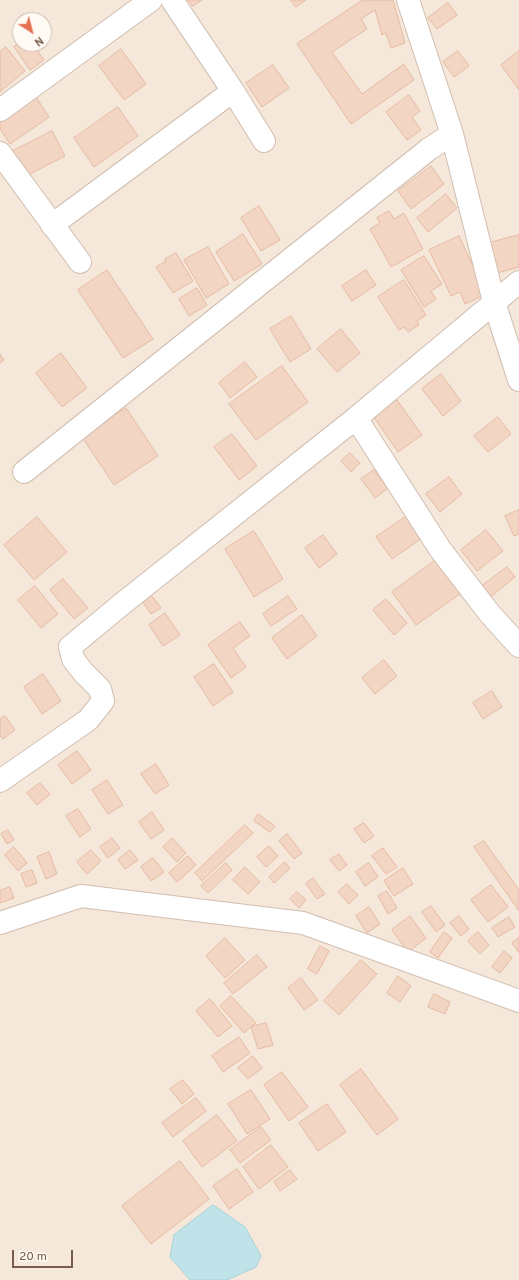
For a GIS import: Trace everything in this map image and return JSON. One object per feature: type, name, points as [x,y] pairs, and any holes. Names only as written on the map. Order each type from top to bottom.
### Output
[{"type":"street","points":[[0,110],[151,0]]},
{"type":"street","points":[[172,0],[233,91],[264,141]]},
{"type":"street","points":[[408,0],[452,134],[494,302],[519,380]]},
{"type":"street","points":[[52,225],[233,91]]},
{"type":"street","points":[[24,472],[429,148],[452,134]]},
{"type":"street","points":[[0,153],[80,262]]},
{"type":"street","points":[[0,781],[88,720],[103,701],[100,689],[83,672],[73,659],[70,647],[356,418],[519,282]]},
{"type":"street","points":[[356,418],[440,549],[490,614],[519,646]]},
{"type":"street","points":[[0,923],[81,896],[303,923],[519,1001]]},
{"type":"shaded area","points":[[0,0],[519,0],[519,1280],[0,1280]]},
{"type":"water","points":[[213,1205],[245,1227],[261,1256],[256,1267],[227,1280],[190,1280],[170,1257],[174,1235]]},
{"type":"building","points":[[188,0],[202,0],[193,6]]},
{"type":"building","points":[[291,0],[306,0],[296,7]]},
{"type":"building","points":[[363,0],[393,0],[405,43],[391,48],[386,33],[382,35],[375,10],[361,19],[367,29],[332,52],[362,94],[404,64],[414,80],[351,124],[297,44]]},
{"type":"building","points":[[448,3],[457,15],[437,29],[428,18]]},
{"type":"building","points":[[6,47],[25,71],[0,92],[0,52]]},
{"type":"building","points":[[121,49],[146,84],[124,100],[99,66]]},
{"type":"building","points":[[458,51],[469,66],[454,77],[443,62]]},
{"type":"building","points":[[519,51],[519,90],[501,65]]},
{"type":"building","points":[[17,52],[38,52],[44,60],[30,70]]},
{"type":"building","points":[[273,65],[289,88],[262,107],[246,83]]},
{"type":"building","points":[[409,95],[420,111],[412,117],[421,130],[407,140],[386,112]]},
{"type":"building","points":[[36,97],[49,117],[10,144],[0,129],[0,122]]},
{"type":"building","points":[[118,107],[138,136],[94,167],[74,138]]},
{"type":"building","points":[[52,131],[65,156],[24,177],[11,152]]},
{"type":"building","points":[[431,166],[444,184],[411,209],[398,191]]},
{"type":"building","points":[[446,194],[457,208],[428,232],[417,218]]},
{"type":"building","points":[[259,206],[280,240],[261,251],[241,218]]},
{"type":"building","points":[[389,211],[394,219],[404,213],[423,249],[391,267],[370,229],[380,223],[377,218]]},
{"type":"building","points":[[243,234],[262,264],[234,281],[216,252]]},
{"type":"building","points":[[519,235],[519,267],[497,273],[489,243]]},
{"type":"building","points":[[459,236],[486,294],[465,304],[460,292],[451,296],[429,250]]},
{"type":"building","points":[[208,247],[229,284],[206,298],[184,260]]},
{"type":"building","points":[[176,253],[193,281],[173,293],[156,267],[166,261],[165,259]]},
{"type":"building","points":[[424,256],[442,284],[431,291],[436,299],[424,307],[401,270]]},
{"type":"building","points":[[107,270],[153,339],[123,358],[78,290]]},
{"type":"building","points":[[366,270],[376,285],[352,301],[342,286]]},
{"type":"building","points":[[404,280],[426,315],[417,321],[419,325],[408,332],[404,327],[399,330],[378,297]]},
{"type":"building","points":[[197,288],[207,305],[189,316],[179,299]]},
{"type":"building","points":[[291,316],[311,349],[290,362],[270,329]]},
{"type":"building","points":[[341,329],[360,353],[337,372],[317,349]]},
{"type":"building","points":[[61,353],[87,388],[62,407],[36,373]]},
{"type":"building","points":[[0,354],[4,360],[0,363]]},
{"type":"building","points":[[245,362],[257,377],[230,398],[219,383]]},
{"type":"building","points":[[282,366],[308,402],[256,440],[229,404]]},
{"type":"building","points":[[441,374],[461,401],[443,416],[422,389]]},
{"type":"building","points":[[397,400],[422,435],[398,452],[373,416]]},
{"type":"building","points":[[126,408],[158,456],[114,485],[82,437]]},
{"type":"building","points":[[498,417],[511,434],[488,452],[474,436]]},
{"type":"building","points":[[232,434],[257,466],[239,480],[214,447]]},
{"type":"building","points":[[350,453],[360,463],[351,472],[341,461]]},
{"type":"building","points":[[374,470],[388,488],[375,498],[361,479]]},
{"type":"building","points":[[449,477],[462,494],[440,512],[426,494]]},
{"type":"building","points":[[519,510],[519,534],[514,536],[505,516]]},
{"type":"building","points":[[407,516],[422,538],[392,559],[376,537]]},
{"type":"building","points":[[37,517],[67,552],[34,580],[4,545]]},
{"type":"building","points":[[486,530],[503,551],[477,571],[461,550]]},
{"type":"building","points":[[254,531],[283,579],[254,597],[225,549]]},
{"type":"building","points":[[323,535],[337,554],[319,568],[305,548]]},
{"type":"building","points":[[436,560],[460,594],[416,625],[392,592]]},
{"type":"building","points":[[507,567],[515,577],[489,598],[481,587]]},
{"type":"building","points":[[63,579],[88,608],[74,619],[50,590]]},
{"type":"building","points":[[35,586],[58,614],[41,628],[18,600]]},
{"type":"building","points":[[152,596],[161,608],[151,614],[143,602]]},
{"type":"building","points":[[288,596],[297,609],[271,626],[263,614]]},
{"type":"building","points":[[386,599],[407,623],[394,635],[373,610]]},
{"type":"building","points":[[165,613],[180,635],[163,646],[149,625]]},
{"type":"building","points":[[302,615],[317,636],[287,659],[272,638]]},
{"type":"building","points":[[240,622],[250,636],[233,648],[246,667],[231,678],[208,645]]},
{"type":"building","points":[[384,660],[397,676],[375,694],[362,678]]},
{"type":"building","points":[[214,664],[233,692],[213,706],[194,677]]},
{"type":"building","points":[[43,674],[61,701],[42,714],[24,687]]},
{"type":"building","points":[[492,691],[502,707],[483,719],[473,703]]},
{"type":"building","points":[[5,716],[15,730],[3,739],[0,736],[0,719]]},
{"type":"building","points":[[77,751],[91,770],[72,784],[58,765]]},
{"type":"building","points":[[156,764],[169,785],[155,794],[141,774]]},
{"type":"building","points":[[107,780],[123,805],[108,814],[92,790]]},
{"type":"building","points":[[40,783],[50,794],[37,805],[27,793]]},
{"type":"building","points":[[78,809],[91,829],[80,837],[66,816]]},
{"type":"building","points":[[152,812],[164,830],[151,839],[139,822]]},
{"type":"building","points":[[258,814],[275,826],[270,832],[254,821]]},
{"type":"building","points":[[364,823],[374,836],[364,843],[354,829]]},
{"type":"building","points":[[245,825],[253,833],[202,881],[195,873]]},
{"type":"building","points":[[8,830],[14,840],[7,844],[1,834]]},
{"type":"building","points":[[287,834],[302,853],[294,859],[279,841]]},
{"type":"building","points":[[112,838],[120,848],[108,858],[100,847]]},
{"type":"building","points":[[172,838],[186,853],[177,862],[163,847]]},
{"type":"building","points":[[484,841],[519,890],[519,911],[474,847]]},
{"type":"building","points":[[269,846],[278,856],[266,867],[257,857]]},
{"type":"building","points":[[14,847],[27,863],[18,871],[5,855]]},
{"type":"building","points":[[383,848],[397,867],[386,874],[372,856]]},
{"type":"building","points":[[91,850],[101,861],[87,874],[77,862]]},
{"type":"building","points":[[130,850],[138,860],[125,869],[118,860]]},
{"type":"building","points":[[49,852],[57,874],[46,879],[37,857]]},
{"type":"building","points":[[339,854],[347,865],[339,871],[330,860]]},
{"type":"building","points":[[188,856],[196,865],[177,882],[169,873]]},
{"type":"building","points":[[153,858],[164,872],[151,881],[141,867]]},
{"type":"building","points":[[285,862],[290,868],[274,883],[269,877]]},
{"type":"building","points":[[226,863],[232,870],[208,893],[201,886]]},
{"type":"building","points":[[369,863],[378,877],[365,886],[356,872]]},
{"type":"building","points":[[245,867],[260,882],[248,894],[233,880]]},
{"type":"building","points":[[403,868],[413,884],[394,896],[384,881]]},
{"type":"building","points":[[32,870],[37,883],[26,887],[21,874]]},
{"type":"building","points":[[313,878],[325,894],[317,899],[306,884]]},
{"type":"building","points":[[347,884],[358,895],[349,904],[338,892]]},
{"type":"building","points":[[491,885],[508,907],[488,922],[471,900]]},
{"type":"building","points":[[10,887],[14,898],[0,903],[0,891]]},
{"type":"building","points":[[387,891],[397,908],[388,914],[378,896]]},
{"type":"building","points":[[297,892],[306,900],[299,908],[290,899]]},
{"type":"building","points":[[431,906],[445,925],[436,932],[422,912]]},
{"type":"building","points":[[369,907],[380,924],[367,933],[356,916]]},
{"type":"building","points":[[410,916],[426,938],[408,952],[392,930]]},
{"type":"building","points":[[459,916],[469,929],[461,936],[450,923]]},
{"type":"building","points":[[509,917],[515,927],[498,937],[492,928]]},
{"type":"building","points":[[444,932],[452,938],[438,958],[430,952]]},
{"type":"building","points":[[478,932],[489,945],[480,954],[468,941]]},
{"type":"building","points":[[225,938],[245,960],[225,978],[206,956]]},
{"type":"building","points":[[519,938],[519,953],[512,943]]},
{"type":"building","points":[[320,946],[329,951],[317,974],[308,969]]},
{"type":"building","points":[[504,951],[512,958],[500,973],[492,967]]},
{"type":"building","points":[[257,955],[267,967],[233,994],[224,983]]},
{"type":"building","points":[[361,960],[377,974],[339,1015],[324,1001]]},
{"type":"building","points":[[398,976],[411,986],[400,1002],[387,993]]},
{"type":"building","points":[[301,978],[318,1000],[304,1010],[288,988]]},
{"type":"building","points":[[434,994],[450,1002],[445,1014],[428,1007]]},
{"type":"building","points":[[231,996],[256,1023],[244,1033],[220,1006]]},
{"type":"building","points":[[210,999],[232,1026],[218,1037],[196,1011]]},
{"type":"building","points":[[266,1023],[273,1045],[258,1049],[251,1027]]},
{"type":"building","points":[[239,1037],[250,1053],[223,1072],[212,1056]]},
{"type":"building","points":[[253,1056],[262,1068],[248,1079],[238,1068]]},
{"type":"building","points":[[361,1069],[398,1119],[377,1135],[340,1085]]},
{"type":"building","points":[[282,1072],[308,1107],[289,1121],[264,1085]]},
{"type":"building","points":[[183,1080],[194,1094],[182,1104],[170,1089]]},
{"type":"building","points":[[251,1090],[270,1119],[247,1134],[228,1104]]},
{"type":"building","points":[[196,1098],[206,1111],[173,1137],[162,1123]]},
{"type":"building","points":[[327,1104],[346,1132],[318,1151],[299,1123]]},
{"type":"building","points":[[217,1115],[237,1141],[202,1167],[183,1141]]},
{"type":"building","points":[[261,1127],[271,1140],[240,1163],[230,1150]]},
{"type":"building","points":[[271,1145],[288,1167],[259,1189],[243,1167]]},
{"type":"building","points":[[180,1161],[209,1199],[151,1244],[122,1206]]},
{"type":"building","points":[[237,1169],[253,1192],[229,1209],[213,1186]]},
{"type":"building","points":[[290,1170],[297,1179],[280,1191],[274,1182]]}]
